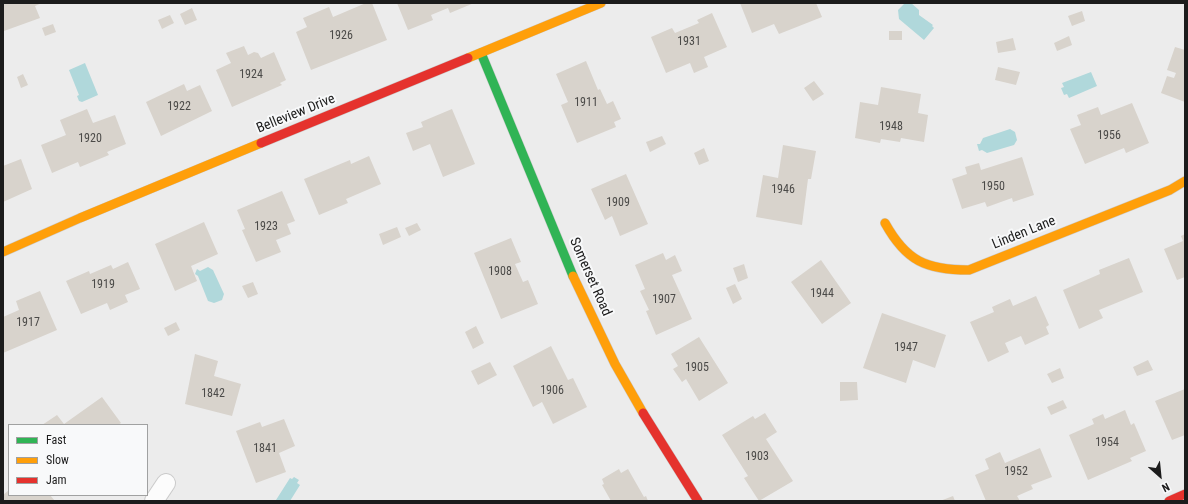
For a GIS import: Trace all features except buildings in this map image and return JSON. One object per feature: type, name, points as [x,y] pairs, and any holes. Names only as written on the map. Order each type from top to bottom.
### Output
[{"type":"street","name":"Belleview Drive","points":[[3,252],[80,218],[601,3]]},
{"type":"street","name":"Somerset Road","points":[[481,53],[578,288],[615,365],[650,426],[698,501]]},
{"type":"street","name":"Linden Lane","points":[[885,223],[893,239],[906,254],[924,265],[946,271],[969,270],[1170,190],[1185,181]]},
{"type":"street","points":[[154,501],[166,483]]},
{"type":"street","points":[[1169,501],[1185,494]]},
{"type":"water","points":[[911,3],[919,10],[919,15],[933,25],[932,26],[934,28],[924,40],[899,19],[898,10],[904,4]]},
{"type":"water","points":[[85,63],[98,95],[82,102],[79,101],[77,96],[79,95],[69,70]]},
{"type":"water","points":[[1091,72],[1097,86],[1069,98],[1067,94],[1064,95],[1061,88],[1064,87],[1062,83]]},
{"type":"water","points":[[1010,129],[1015,132],[1017,140],[1014,145],[987,153],[982,150],[979,151],[977,144],[980,144],[983,138]]},
{"type":"water","points":[[208,267],[213,270],[224,294],[222,300],[214,303],[208,301],[198,276],[195,274],[197,269],[200,271]]},
{"type":"water","points":[[294,477],[299,480],[297,483],[300,485],[290,501],[276,500],[290,478],[292,479]]},
{"type":"traffic: fast","points":[[481,53],[573,276]]},
{"type":"traffic: slow","points":[[468,58],[601,3]]},
{"type":"traffic: slow","points":[[3,252],[80,218],[261,143]]},
{"type":"traffic: slow","points":[[885,223],[893,236],[909,255],[919,261],[941,268],[969,270],[1170,190],[1185,181]]},
{"type":"traffic: slow","points":[[573,276],[615,364],[643,413]]},
{"type":"traffic: jam","points":[[261,143],[468,58]]},
{"type":"traffic: jam","points":[[643,413],[698,501]]},
{"type":"traffic: jam","points":[[1169,501],[1185,494]]}]
